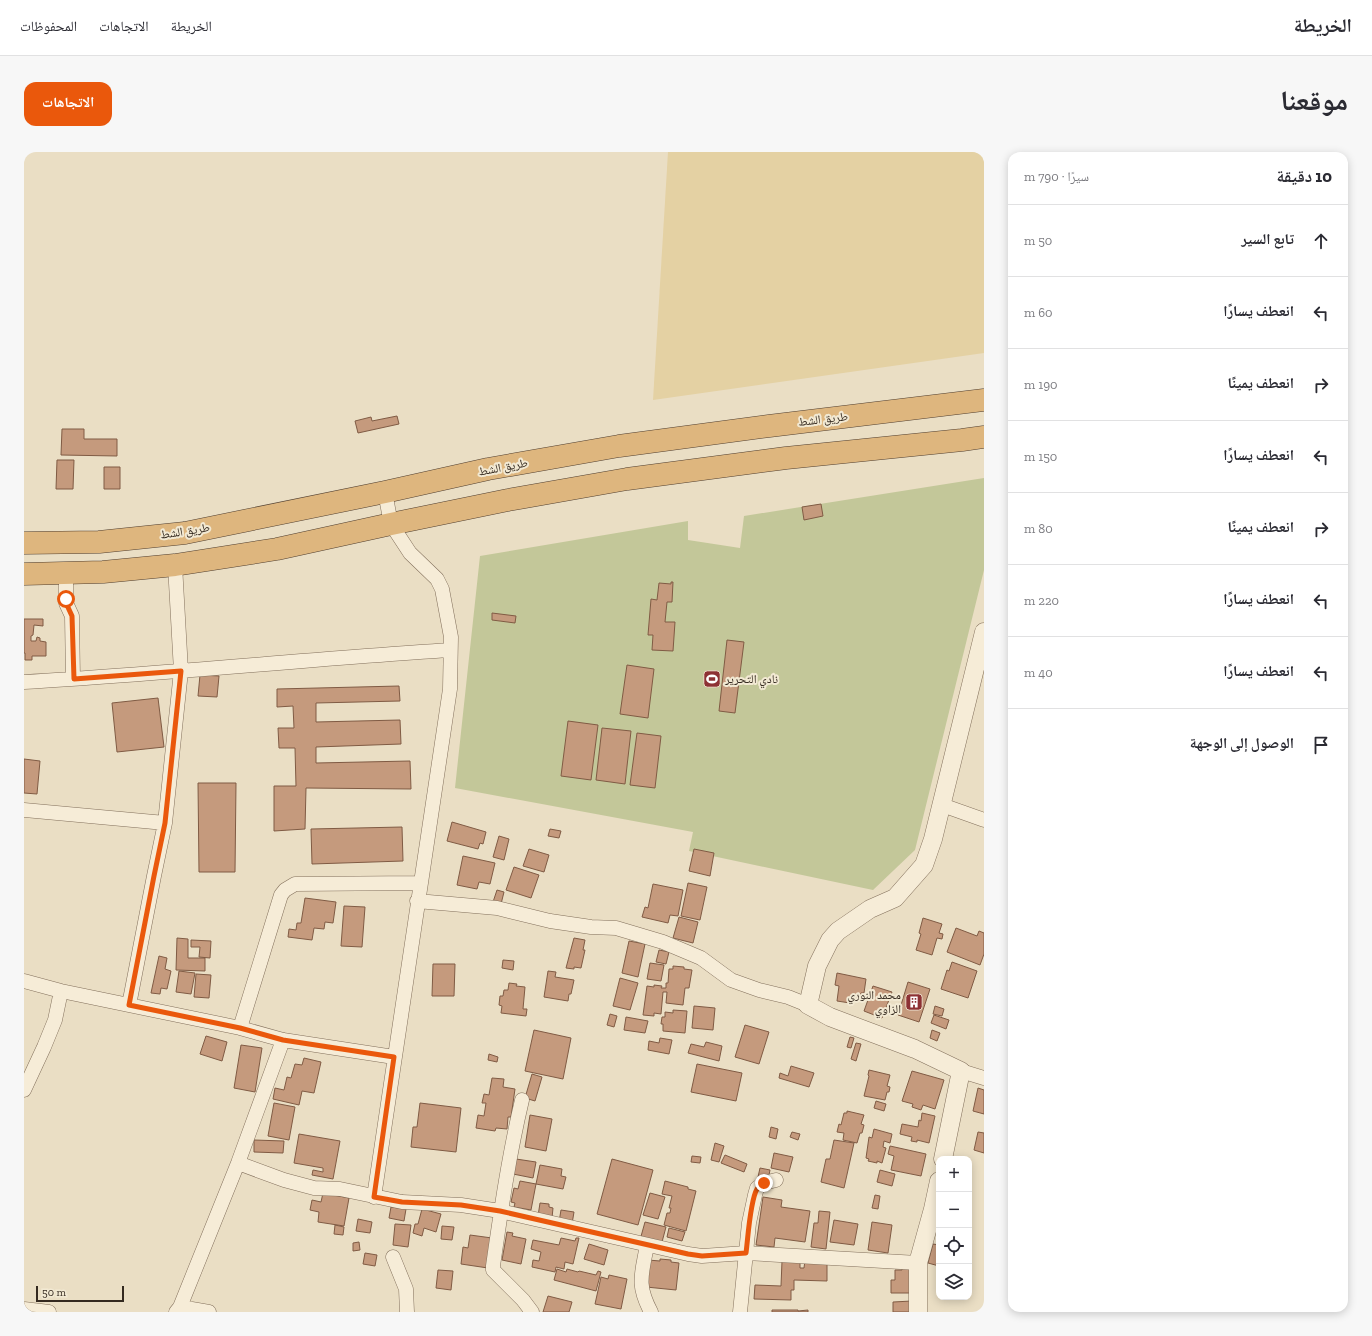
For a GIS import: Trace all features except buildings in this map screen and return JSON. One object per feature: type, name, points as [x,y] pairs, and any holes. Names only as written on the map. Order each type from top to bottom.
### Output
[{"type":"highway","name":"طريق الشط","points":[[24,543],[99,542],[186,533],[488,469],[619,446],[984,400]]},
{"type":"highway","points":[[24,574],[103,572],[175,565],[277,550],[391,524],[508,500],[627,479],[786,458],[984,437]]},
{"type":"street","points":[[374,1197],[417,901],[450,689],[451,637],[442,589],[437,579],[410,553],[391,524],[385,492]]},
{"type":"street","points":[[129,1005],[165,823],[181,671],[175,565]]},
{"type":"street","points":[[66,573],[66,603],[72,616],[74,679]]},
{"type":"street","points":[[808,1005],[817,966],[830,940],[838,930],[870,909],[895,898],[924,865],[942,805],[984,632]]},
{"type":"street","points":[[24,682],[450,650]]},
{"type":"street","points":[[942,805],[984,820]]},
{"type":"street","points":[[24,810],[165,823]]},
{"type":"street","points":[[240,1028],[282,895],[285,890],[295,884],[420,883]]},
{"type":"street","points":[[417,901],[497,908],[550,921],[592,927],[616,928],[663,942],[701,958],[731,980],[759,990],[788,997],[808,1005],[830,1017],[915,1049],[961,1071],[984,1078]]},
{"type":"street","points":[[24,981],[62,991],[240,1028],[283,1040],[394,1057]]},
{"type":"street","points":[[24,1090],[55,1020],[62,991]]},
{"type":"street","points":[[209,1312],[178,1309],[238,1163],[283,1040]]},
{"type":"street","points":[[945,1156],[961,1071]]},
{"type":"street","points":[[522,1100],[510,1151],[500,1211],[493,1270],[523,1300],[532,1312]]},
{"type":"street","points":[[238,1163],[284,1180],[314,1188],[340,1190],[402,1202],[461,1205],[500,1211],[688,1254],[702,1256],[746,1253],[918,1263]]},
{"type":"street","points":[[740,1312],[752,1206],[758,1188],[764,1183],[776,1180]]},
{"type":"street","points":[[918,1312],[918,1263],[937,1192]]},
{"type":"street","points":[[647,1244],[641,1276],[641,1286],[644,1299],[650,1311]]},
{"type":"street","points":[[393,1257],[406,1289],[407,1312]]},
{"type":"street","points":[[24,1309],[49,1312]]},
{"type":"green space","name":"نادي التحرير","points":[[984,478],[984,570],[915,850],[873,890],[689,851],[693,832],[455,788],[480,556],[688,521],[688,540],[740,548],[744,516]]},
{"type":"sand","points":[[668,152],[984,152],[984,353],[653,400]]},
{"type":"place","name":"نادي التحرير","points":[[712,679]]},
{"type":"place","name":"محمد النوري الزاوي","points":[[914,1002]]},
{"type":"route","points":[[66,599],[66,603],[71,610],[72,616],[74,679],[181,671],[165,823],[129,1005],[240,1028],[283,1040],[394,1057],[374,1197],[402,1202],[461,1205],[500,1211],[702,1256],[746,1253],[752,1206],[758,1188],[764,1183]]}]
